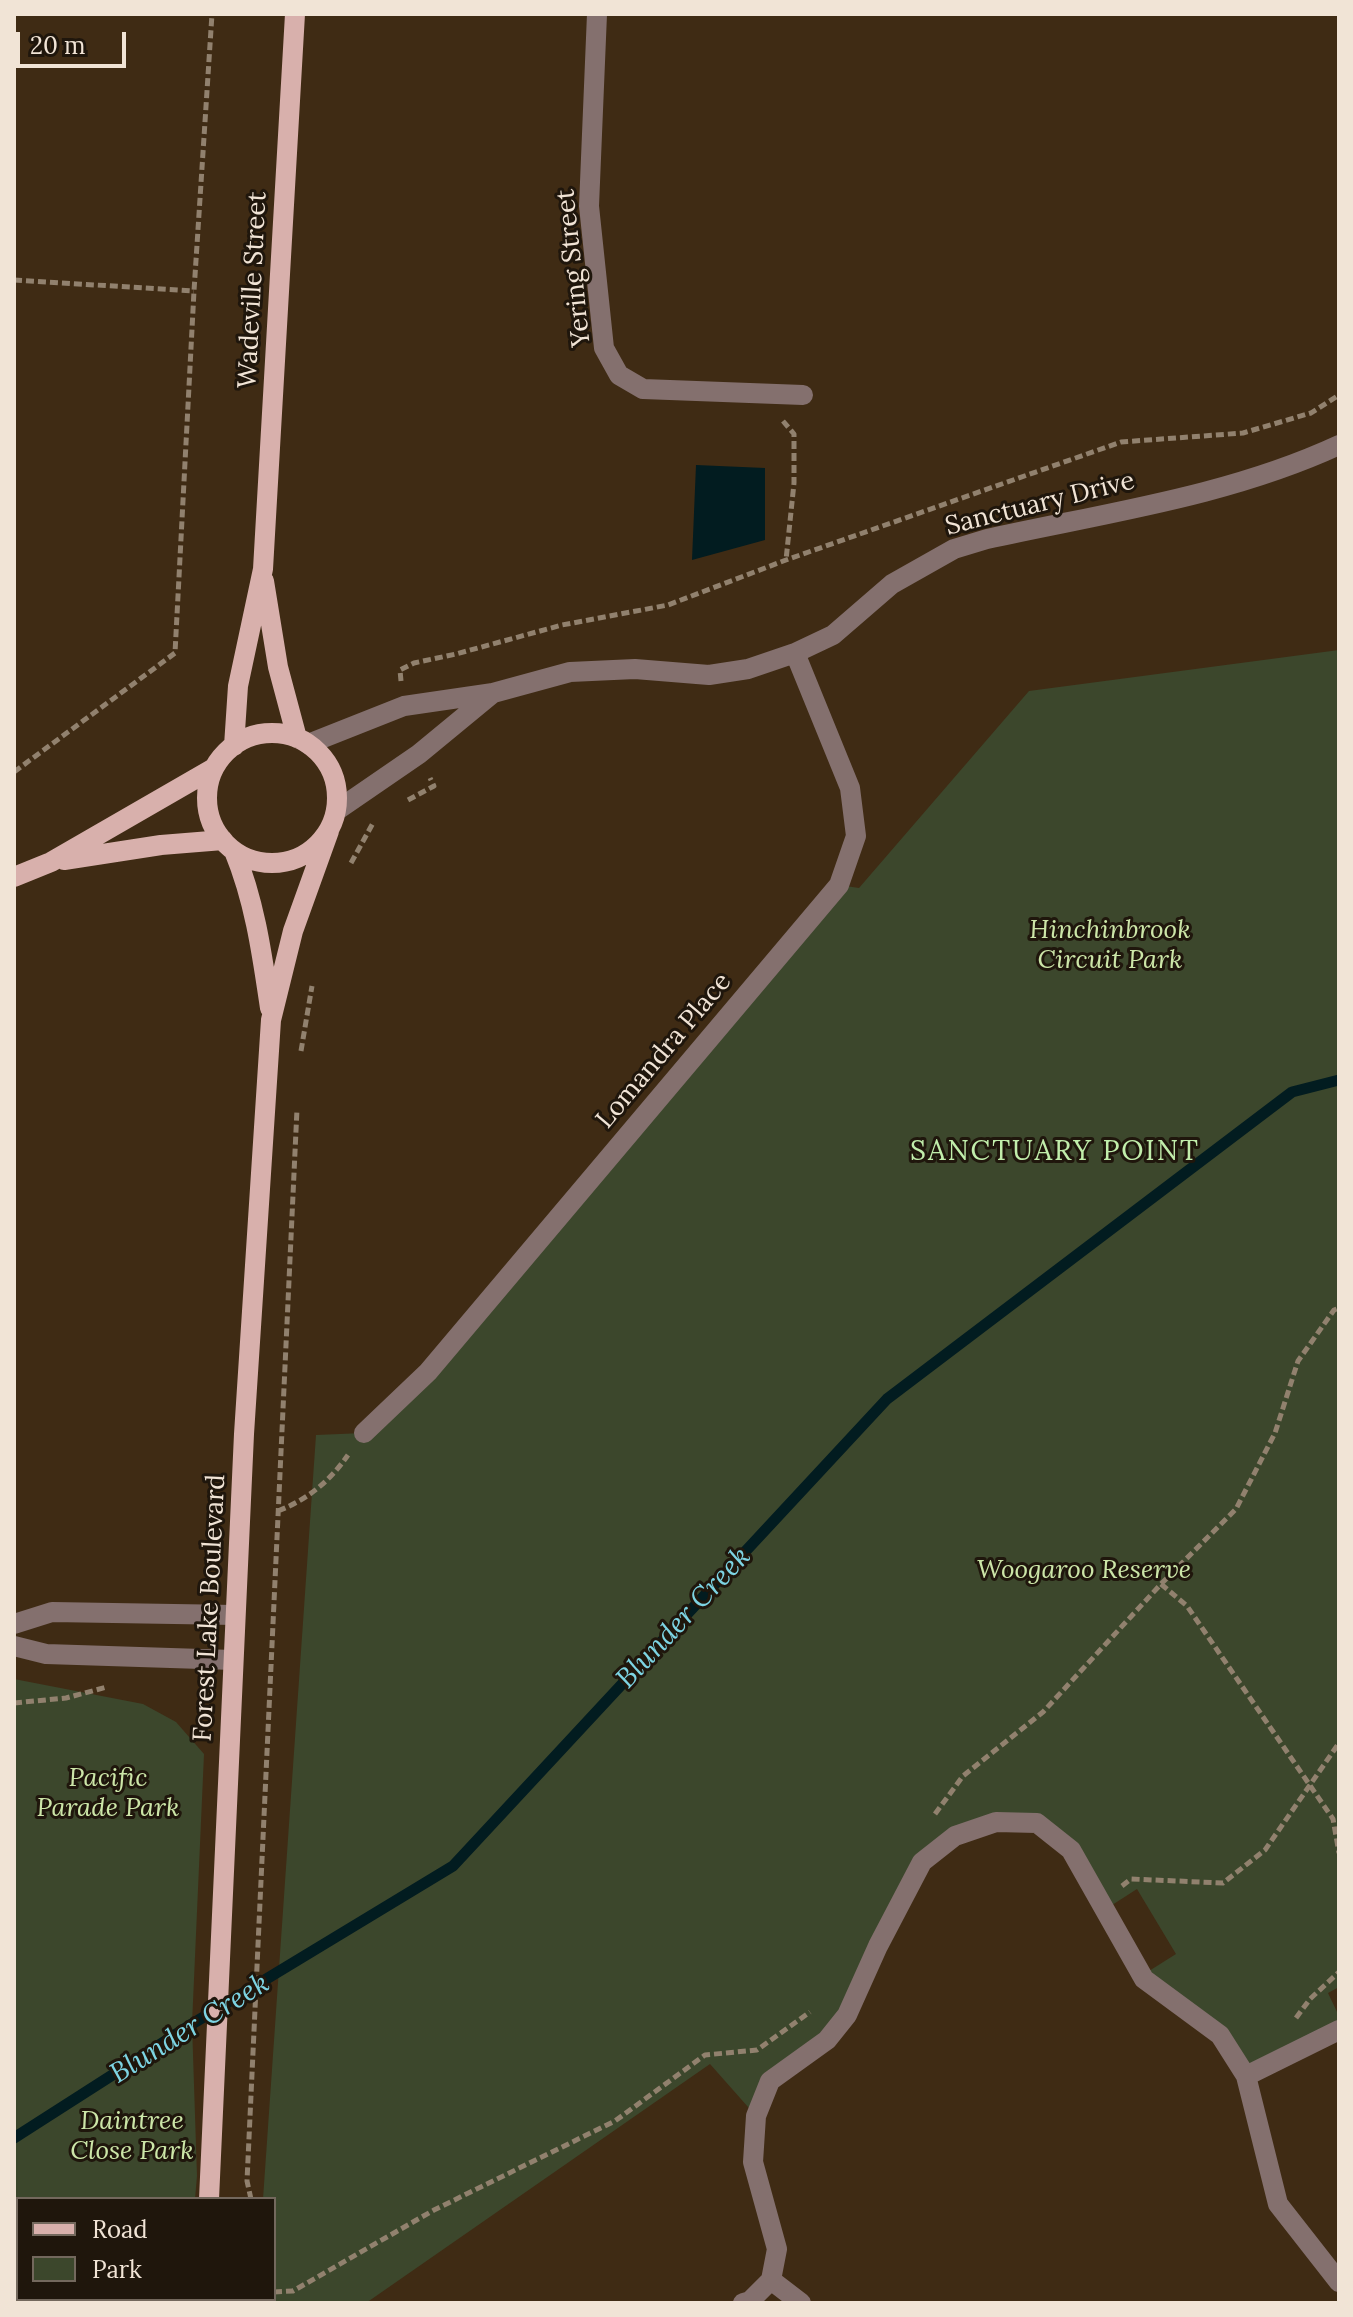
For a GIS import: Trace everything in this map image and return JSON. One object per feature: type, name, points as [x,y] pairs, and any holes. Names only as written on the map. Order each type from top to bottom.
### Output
[{"type":"main road","name":"Wadeville Street","points":[[234,746],[238,686],[263,569],[295,14]]},
{"type":"main road","name":"Wadeville Street","points":[[263,569],[278,667],[303,741]]},
{"type":"main road","points":[[14,877],[51,862],[214,768],[234,746],[253,736],[275,733],[303,741],[323,757],[337,791],[336,811],[329,831],[314,848],[296,859],[275,864],[254,861],[228,846],[212,824],[207,805],[208,786],[214,768]]},
{"type":"main road","name":"Forest Lake Boulevard","points":[[209,2192],[244,1434],[271,1020],[293,931],[329,831]]},
{"type":"main road","points":[[51,862],[161,845],[228,846]]},
{"type":"main road","name":"Forest Lake Boulevard","points":[[228,846],[246,880],[259,931],[271,1020]]},
{"type":"street","name":"Yering Street","points":[[597,14],[589,206],[604,348],[619,375],[643,389],[803,395]]},
{"type":"street","name":"Sanctuary Drive","points":[[303,741],[404,706],[493,693],[570,672],[635,669],[709,675],[748,669],[795,653],[833,635],[892,584],[954,549],[1236,484],[1294,466],[1339,445]]},
{"type":"street","name":"Lomandra Place","points":[[364,1433],[428,1372],[839,885],[856,836],[850,788],[795,653]]},
{"type":"street","name":"Sanctuary Drive","points":[[336,811],[419,754],[493,693]]},
{"type":"street","points":[[14,1624],[52,1612],[235,1615]]},
{"type":"street","points":[[14,1646],[46,1654],[233,1660]]},
{"type":"street","points":[[743,2303],[750,2301],[771,2280],[777,2249],[753,2162],[756,2116],[770,2081],[827,2040],[847,2015],[878,1946],[922,1862],[955,1836],[996,1822],[1037,1823],[1071,1850],[1144,1979],[1220,2035],[1246,2076],[1278,2204],[1339,2282]]},
{"type":"street","points":[[1246,2076],[1339,2030]]},
{"type":"street","points":[[771,2280],[801,2303]]},
{"type":"path","points":[[14,772],[175,653],[212,14]]},
{"type":"path","points":[[14,280],[194,291]]},
{"type":"path","points":[[759,394],[794,434],[794,483],[786,560]]},
{"type":"path","points":[[404,706],[400,670],[414,663],[562,625],[668,605],[1121,442],[1243,433],[1311,413],[1339,395]]},
{"type":"path","points":[[397,806],[434,786],[419,754]]},
{"type":"path","points":[[350,865],[368,828],[377,820]]},
{"type":"path","points":[[300,1053],[313,980]]},
{"type":"path","points":[[251,2197],[247,2181],[296,1179],[297,1099]]},
{"type":"path","points":[[932,1818],[963,1776],[1043,1712],[1161,1584],[1236,1509],[1275,1433],[1298,1361],[1334,1310],[1339,1308]]},
{"type":"path","points":[[278,1511],[302,1501],[333,1476],[364,1433]]},
{"type":"path","points":[[1161,1584],[1187,1606],[1333,1819],[1339,1853]]},
{"type":"path","points":[[1100,1901],[1131,1879],[1223,1883],[1265,1850],[1339,1743]]},
{"type":"path","points":[[1300,2049],[1294,2022],[1310,1999],[1339,1972]]},
{"type":"path","points":[[276,2292],[293,2291],[434,2210],[615,2121],[705,2055],[757,2050],[810,2012],[818,2001]]},
{"type":"green space","points":[[1339,650],[1339,1987],[1328,1993],[1339,2016],[1339,2030],[1246,2076],[1220,2035],[1144,1979],[1071,1850],[1037,1823],[996,1822],[922,1862],[847,2015],[770,2081],[756,2116],[710,2064],[366,2303],[272,2303],[276,2301],[276,2197],[263,2197],[316,1435],[364,1433],[839,885],[859,888],[1029,691]],"holes":[[[1137,1889],[1176,1954],[1149,1971],[1109,1907]]]},
{"type":"green space","name":"Pacific Parade Park","points":[[14,1679],[143,1704],[176,1722],[204,1754],[192,2024],[195,2197],[16,2197],[16,2301],[185,2303],[14,2303]]},
{"type":"water","points":[[696,465],[765,468],[765,540],[692,560]]},
{"type":"waterway","name":"Blunder Creek","points":[[14,2138],[192,2024],[453,1866],[887,1399],[1292,1092],[1339,1080]]},
{"type":"district","name":"SANCTUARY POINT","points":[[1055,1152]]},
{"type":"park label","name":"Hinchinbrook Circuit Park","points":[[1110,946]]},
{"type":"park label","name":"Woogaroo Reserve","points":[[1084,1571]]},
{"type":"park label","name":"Daintree Close Park","points":[[132,2137]]}]
